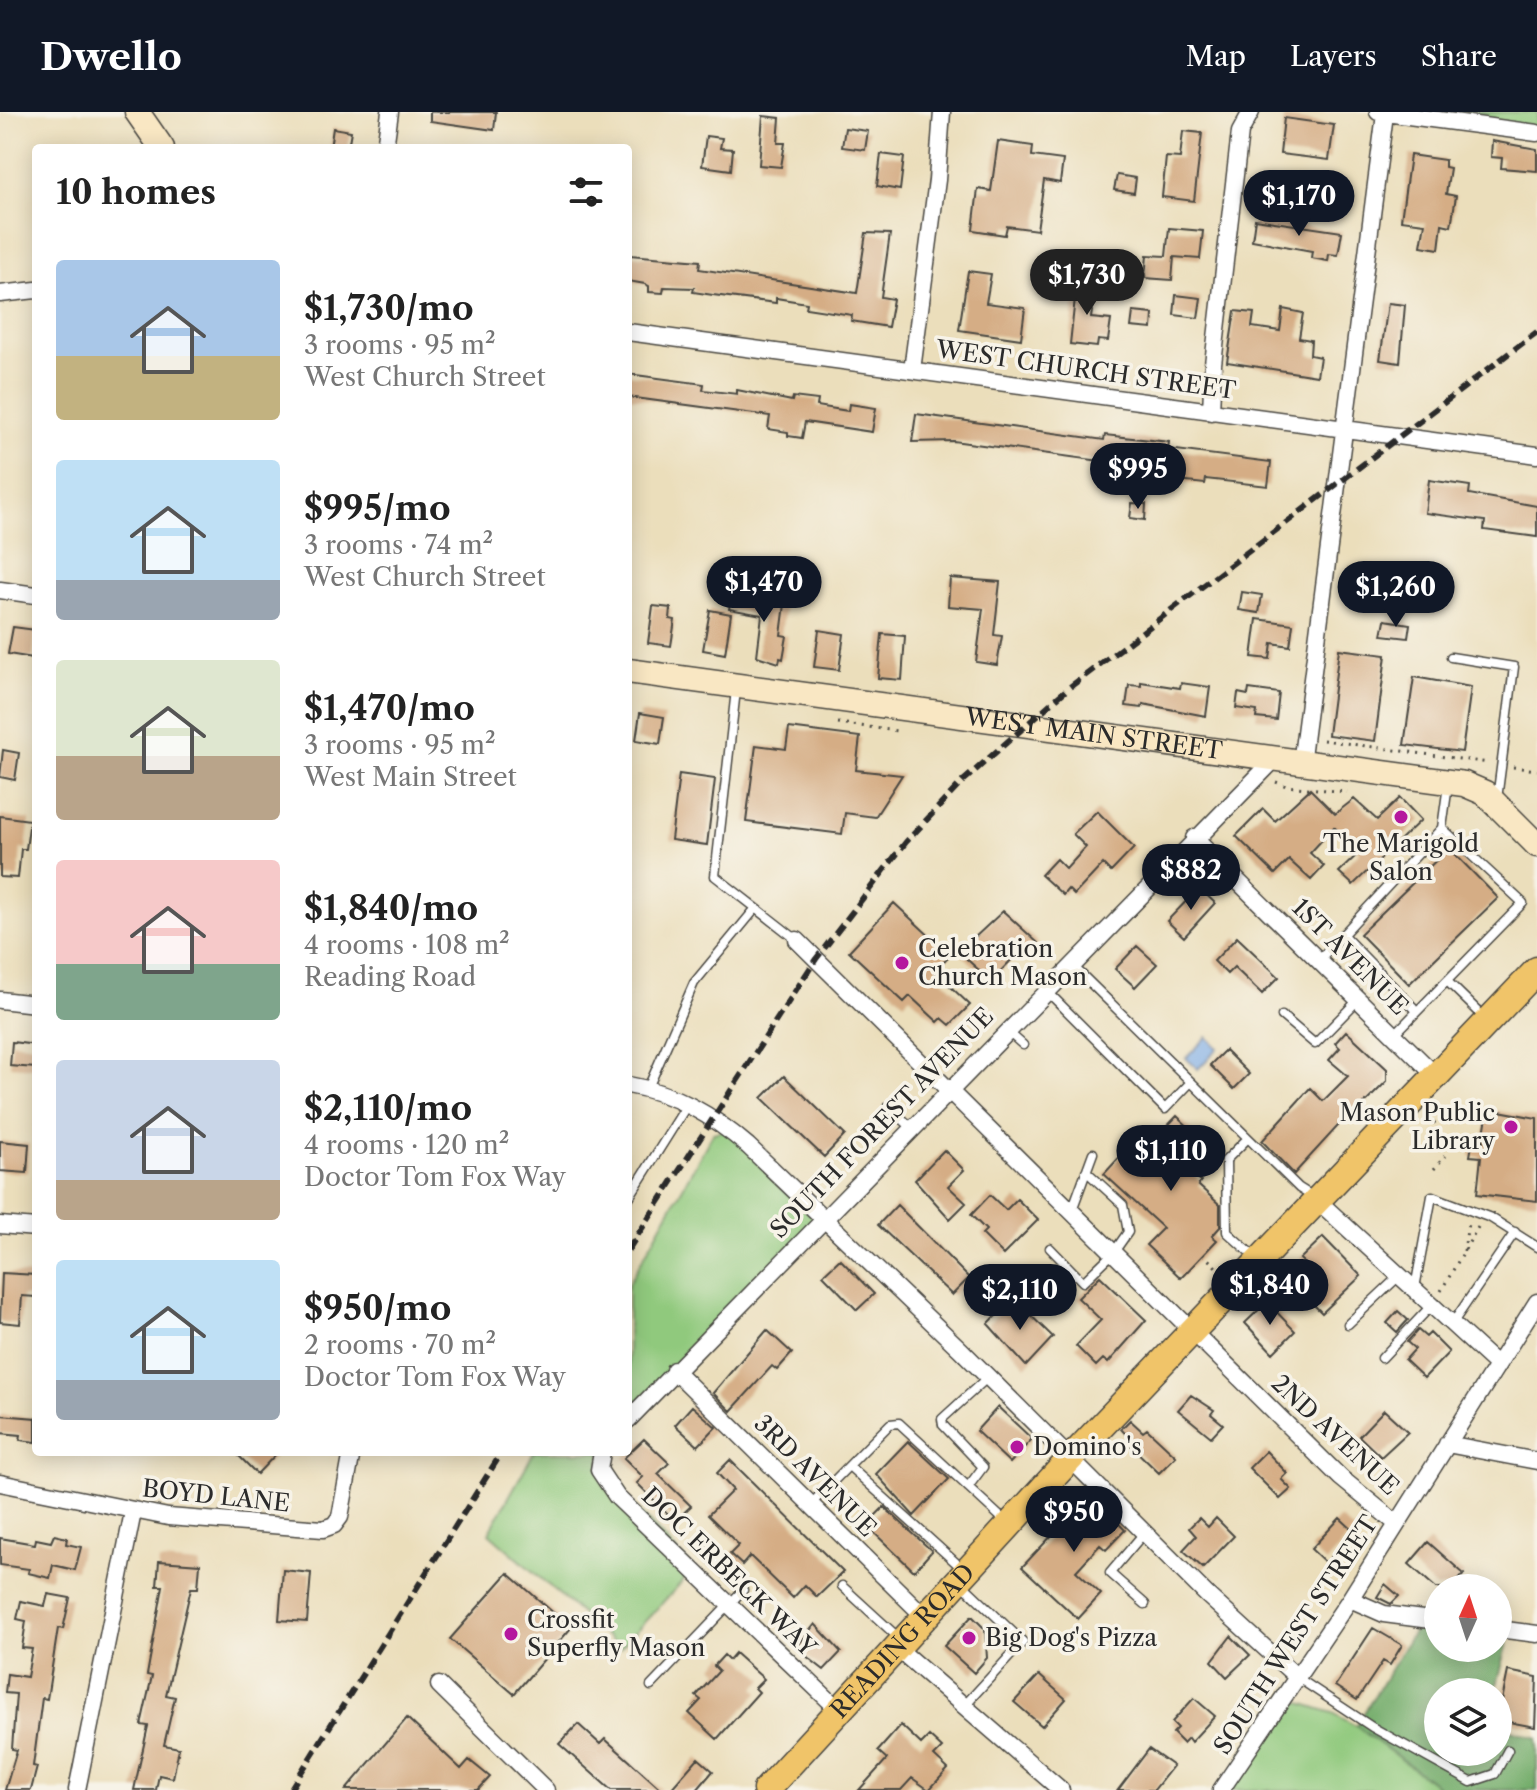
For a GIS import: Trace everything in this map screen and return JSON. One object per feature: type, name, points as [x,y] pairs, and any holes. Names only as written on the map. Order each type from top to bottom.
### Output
[{"type":"main road","points":[[137,112],[159,144]]},
{"type":"main road","name":"WEST MAIN STREET","points":[[632,672],[1449,782],[1485,793],[1537,845]]},
{"type":"main road","name":"READING ROAD","points":[[766,1790],[1070,1459],[1537,970]]},
{"type":"street","points":[[386,144],[390,112]]},
{"type":"street","points":[[912,370],[937,180],[942,112]]},
{"type":"street","points":[[1211,412],[1213,364],[1240,132],[1251,112]]},
{"type":"street","points":[[1301,764],[1383,113],[1537,133]]},
{"type":"street","points":[[0,294],[32,290]]},
{"type":"street","name":"WEST CHURCH STREET","points":[[632,333],[1537,455]]},
{"type":"street","points":[[0,590],[32,594]]},
{"type":"street","name":"SOUTH FOREST AVENUE","points":[[632,1416],[949,1088],[1274,760]]},
{"type":"street","name":"1ST AVENUE","points":[[1194,838],[1437,1077]]},
{"type":"street","name":"2ND AVENUE","points":[[797,940],[1341,1478],[1397,1524]]},
{"type":"street","points":[[0,1000],[32,1004]]},
{"type":"street","points":[[632,1086],[648,1088],[688,1104],[728,1129],[823,1217],[1144,1532],[1298,1678]]},
{"type":"street","points":[[1317,1200],[1414,1290],[1435,1301],[1451,1324],[1497,1365]]},
{"type":"street","points":[[0,1225],[32,1228]]},
{"type":"street","name":"SOUTH WEST STREET","points":[[1221,1790],[1350,1599],[1537,1302]]},
{"type":"street","name":"3RD AVENUE","points":[[674,1370],[924,1616]]},
{"type":"street","points":[[1447,1444],[1537,1461]]},
{"type":"street","name":"BOYD LANE","points":[[0,1483],[133,1512],[292,1530],[323,1529],[334,1525],[344,1504],[351,1456]]},
{"type":"street","name":"DOC ERBECK WAY","points":[[600,1457],[604,1481],[617,1497],[839,1710]]},
{"type":"street","points":[[77,1790],[133,1512]]},
{"type":"street","points":[[1350,1599],[1384,1614],[1424,1619]]},
{"type":"street","points":[[1512,1631],[1537,1634]]},
{"type":"street","points":[[899,1644],[963,1707],[1061,1790]]},
{"type":"street","points":[[439,1685],[546,1790]]},
{"type":"lane","points":[[1451,657],[1514,667],[1496,804]]},
{"type":"lane","points":[[737,687],[715,876],[797,940]]},
{"type":"lane","points":[[1320,959],[1442,828],[1449,782]]},
{"type":"lane","points":[[1395,1034],[1523,903],[1442,828]]},
{"type":"lane","points":[[648,1088],[694,983],[756,908]]},
{"type":"lane","points":[[1342,934],[1417,1011]]},
{"type":"lane","points":[[1071,964],[1299,1188],[1317,1200]]},
{"type":"lane","points":[[1447,981],[1489,1022]]},
{"type":"lane","points":[[1045,990],[1165,1109],[1191,1082]]},
{"type":"lane","points":[[1282,1016],[1315,1044],[1359,999]]},
{"type":"lane","points":[[1006,1030],[1023,1045]]},
{"type":"lane","points":[[632,1193],[688,1104]]},
{"type":"lane","points":[[888,1106],[911,1127]]},
{"type":"lane","points":[[1248,1138],[1226,1160],[1227,1232],[1259,1261]]},
{"type":"lane","points":[[1072,1210],[1093,1153]]},
{"type":"lane","points":[[1050,1248],[1083,1282],[1114,1252],[1128,1232],[1123,1205],[1086,1171]]},
{"type":"lane","points":[[1414,1290],[1432,1196],[1491,1218],[1537,1247]]},
{"type":"lane","points":[[1451,1324],[1515,1232]]},
{"type":"lane","points":[[1348,1324],[1399,1276]]},
{"type":"lane","points":[[1382,1358],[1435,1301]]},
{"type":"lane","points":[[968,1487],[983,1472],[983,1467],[943,1425],[942,1419],[984,1373]]},
{"type":"lane","points":[[809,1505],[890,1424],[899,1423],[1009,1525]]},
{"type":"lane","points":[[849,1466],[962,1576],[1023,1642],[963,1707]]},
{"type":"lane","points":[[1144,1532],[1110,1573],[1145,1604]]},
{"type":"lane","points":[[651,1686],[743,1590],[700,1547]]},
{"type":"lane","points":[[842,1586],[899,1644]]},
{"type":"lane","points":[[1298,1678],[1372,1727],[1424,1756]]},
{"type":"lane","points":[[1442,1766],[1471,1782],[1495,1774],[1499,1766]]},
{"type":"path","points":[[1323,740],[1537,770]]},
{"type":"path","points":[[1430,1114],[1440,1133]]},
{"type":"path","points":[[1434,1169],[1445,1156]]},
{"type":"path","points":[[1435,1301],[1480,1228],[1468,1220],[1463,1254]]},
{"type":"path","points":[[1203,1254],[1216,1267]]},
{"type":"green space","points":[[1386,112],[1537,112],[1537,132]]},
{"type":"green space","points":[[728,1129],[823,1217],[632,1417],[632,1278],[713,1133]]},
{"type":"green space","points":[[532,1456],[601,1456],[599,1470],[694,1569],[620,1648],[489,1533]]},
{"type":"green space","points":[[1421,1619],[1424,1619],[1424,1662],[1503,1662],[1499,1678],[1424,1678],[1424,1766],[1512,1766],[1512,1730],[1537,1738],[1537,1790],[1443,1790],[1356,1726]]},
{"type":"green space","points":[[1285,1698],[1333,1713],[1356,1726],[1443,1790],[1220,1790]]},
{"type":"water","points":[[1207,1037],[1218,1048],[1198,1069],[1186,1058]]},
{"type":"building","points":[[430,112],[496,112],[494,130],[430,121]]},
{"type":"building","points":[[763,116],[780,118],[778,143],[785,143],[781,167],[759,165]]},
{"type":"building","points":[[1284,118],[1334,125],[1329,160],[1280,154]]},
{"type":"building","points":[[333,128],[351,131],[349,144],[331,144]]},
{"type":"building","points":[[845,128],[868,131],[865,150],[842,147]]},
{"type":"building","points":[[1183,131],[1202,133],[1194,201],[1162,197],[1166,157],[1180,158]]},
{"type":"building","points":[[706,136],[722,138],[720,148],[733,149],[731,170],[702,166]]},
{"type":"building","points":[[998,141],[1033,146],[1032,156],[1063,160],[1060,183],[1044,180],[1037,230],[1007,226],[1005,235],[973,230],[978,189],[991,191]]},
{"type":"building","points":[[1492,141],[1537,149],[1537,171],[1501,168],[1502,158],[1491,157]]},
{"type":"building","points":[[881,154],[904,157],[900,190],[877,186]]},
{"type":"building","points":[[1410,155],[1445,160],[1445,167],[1450,168],[1446,194],[1456,196],[1451,226],[1442,224],[1439,249],[1421,246],[1425,223],[1401,220]]},
{"type":"building","points":[[1117,175],[1136,178],[1134,193],[1114,190]]},
{"type":"building","points":[[1255,219],[1342,232],[1338,255],[1329,254],[1328,261],[1311,258],[1312,251],[1252,240]]},
{"type":"building","points":[[1169,228],[1203,231],[1200,259],[1174,257],[1172,280],[1145,278],[1147,255],[1166,256]]},
{"type":"building","points":[[866,233],[890,234],[881,297],[893,299],[888,327],[851,321],[852,315],[806,308],[807,303],[776,298],[776,303],[693,292],[694,288],[664,287],[663,293],[649,292],[649,286],[632,282],[632,255],[700,261],[699,269],[857,293]]},
{"type":"building","points":[[968,271],[991,274],[986,303],[1025,308],[1021,339],[959,330]]},
{"type":"building","points":[[1073,279],[1096,282],[1091,318],[1111,320],[1108,341],[1098,340],[1097,347],[1070,344],[1075,298],[1071,298]]},
{"type":"building","points":[[1176,295],[1201,298],[1198,318],[1174,315]]},
{"type":"building","points":[[1388,303],[1405,305],[1400,363],[1380,360]]},
{"type":"building","points":[[1283,309],[1303,313],[1299,338],[1311,340],[1310,355],[1320,357],[1317,376],[1227,362],[1235,311],[1254,313],[1252,327],[1280,331]]},
{"type":"building","points":[[1133,312],[1153,314],[1152,329],[1131,327]]},
{"type":"building","points":[[632,375],[704,384],[703,390],[737,394],[737,390],[792,401],[793,397],[818,400],[817,406],[848,411],[849,404],[876,408],[872,432],[805,422],[802,438],[768,429],[770,416],[632,398]]},
{"type":"building","points":[[916,414],[1104,440],[1105,435],[1169,442],[1168,449],[1271,462],[1268,486],[1206,479],[1205,484],[1159,479],[1157,488],[1143,486],[1145,467],[953,441],[912,442]]},
{"type":"building","points":[[1429,480],[1470,486],[1469,494],[1537,506],[1537,537],[1484,530],[1485,521],[1425,513]]},
{"type":"building","points":[[1132,503],[1146,504],[1145,520],[1130,518]]},
{"type":"building","points":[[1352,567],[1391,571],[1388,596],[1345,589],[1347,570]]},
{"type":"building","points":[[950,578],[1000,582],[994,635],[1002,636],[997,665],[976,662],[983,609],[948,606]]},
{"type":"building","points":[[733,589],[749,592],[748,600],[785,604],[781,635],[787,636],[783,659],[780,658],[779,663],[757,656],[762,615],[729,609]]},
{"type":"building","points":[[1242,592],[1262,595],[1259,613],[1239,610]]},
{"type":"building","points":[[653,606],[671,608],[670,619],[675,620],[671,646],[648,643]]},
{"type":"building","points":[[710,610],[731,614],[725,654],[703,650]]},
{"type":"building","points":[[1257,619],[1293,624],[1290,646],[1272,643],[1270,659],[1252,657]]},
{"type":"building","points":[[1385,620],[1410,624],[1408,638],[1382,635]]},
{"type":"building","points":[[13,627],[32,629],[32,658],[8,654]]},
{"type":"building","points":[[819,630],[844,634],[839,670],[814,667]]},
{"type":"building","points":[[882,634],[905,636],[902,680],[878,678]]},
{"type":"building","points":[[1339,649],[1386,655],[1375,741],[1328,735]]},
{"type":"building","points":[[1414,677],[1471,687],[1462,752],[1404,745]]},
{"type":"building","points":[[1141,682],[1180,688],[1181,683],[1210,687],[1206,716],[1143,704],[1142,708],[1126,706],[1129,685],[1141,686]]},
{"type":"building","points":[[1249,689],[1279,693],[1276,720],[1256,718],[1257,711],[1236,708],[1238,693],[1248,695]]},
{"type":"building","points":[[640,713],[664,717],[660,744],[636,740]]},
{"type":"building","points":[[789,728],[860,737],[856,770],[902,775],[875,817],[845,813],[842,834],[746,822],[756,745],[786,749]]},
{"type":"building","points":[[3,750],[19,753],[15,780],[0,777]]},
{"type":"building","points":[[679,774],[715,779],[707,845],[671,840]]},
{"type":"building","points":[[1310,789],[1335,814],[1354,799],[1377,820],[1400,798],[1421,820],[1353,885],[1339,872],[1360,852],[1334,827],[1310,853],[1324,866],[1311,880],[1289,860],[1275,874],[1236,836],[1263,809],[1275,821]]},
{"type":"building","points":[[1097,811],[1134,848],[1111,872],[1103,864],[1074,895],[1068,889],[1063,895],[1041,875],[1056,859],[1066,869],[1086,847],[1073,834]]},
{"type":"building","points":[[0,816],[30,820],[26,849],[21,849],[18,878],[0,877]]},
{"type":"building","points":[[1449,848],[1498,898],[1409,984],[1360,934]]},
{"type":"building","points":[[1199,888],[1215,903],[1184,937],[1167,921]]},
{"type":"building","name":"Celebration Church Mason","points":[[894,903],[950,955],[934,971],[970,1005],[950,1025],[942,1018],[938,1022],[910,996],[904,1002],[849,951]]},
{"type":"building","points":[[1003,911],[1038,943],[1023,958],[1018,953],[991,981],[959,952]]},
{"type":"building","points":[[1237,937],[1279,977],[1262,994],[1234,967],[1227,974],[1214,961]]},
{"type":"building","points":[[1137,946],[1157,964],[1135,987],[1115,969]]},
{"type":"building","points":[[1346,1031],[1387,1069],[1387,1081],[1349,1119],[1347,1116],[1294,1174],[1262,1141],[1310,1088],[1323,1101],[1348,1076],[1329,1060],[1340,1048],[1335,1043]]},
{"type":"building","points":[[12,1042],[32,1044],[32,1068],[10,1066]]},
{"type":"building","points":[[1225,1050],[1249,1074],[1234,1089],[1210,1065]]},
{"type":"building","points":[[784,1076],[845,1135],[824,1157],[762,1098]]},
{"type":"building","name":"Mason Public Library","points":[[1488,1109],[1537,1118],[1537,1201],[1477,1194],[1481,1157],[1470,1156],[1473,1139],[1483,1141]]},
{"type":"building","points":[[1177,1116],[1214,1151],[1192,1174],[1201,1181],[1198,1185],[1220,1205],[1220,1227],[1212,1236],[1217,1240],[1181,1278],[1146,1245],[1163,1228],[1104,1174],[1143,1132],[1153,1141]]},
{"type":"building","points":[[0,1141],[29,1144],[27,1173],[0,1171]]},
{"type":"building","points":[[944,1150],[964,1170],[948,1186],[966,1203],[950,1219],[915,1180]]},
{"type":"building","points":[[990,1195],[1006,1210],[1017,1199],[1038,1220],[1003,1255],[982,1234],[986,1230],[971,1215]]},
{"type":"building","points":[[897,1205],[969,1278],[952,1295],[878,1225]]},
{"type":"building","points":[[1323,1237],[1361,1276],[1322,1313],[1306,1297],[1322,1281],[1300,1259]]},
{"type":"building","points":[[840,1259],[874,1294],[857,1310],[823,1275]]},
{"type":"building","points":[[2,1273],[32,1275],[32,1297],[22,1296],[20,1324],[0,1322]]},
{"type":"building","points":[[1100,1276],[1146,1320],[1108,1363],[1103,1359],[1096,1366],[1076,1346],[1101,1320],[1078,1298]]},
{"type":"building","points":[[1013,1298],[1053,1337],[1026,1366],[988,1324]]},
{"type":"building","points":[[1267,1302],[1295,1331],[1273,1353],[1245,1323]]},
{"type":"building","points":[[1398,1311],[1408,1320],[1397,1332],[1387,1323]]},
{"type":"building","points":[[767,1330],[792,1353],[777,1370],[772,1366],[731,1411],[713,1393]]},
{"type":"building","points":[[1418,1330],[1426,1337],[1430,1333],[1449,1352],[1424,1378],[1405,1360],[1415,1349],[1407,1342]]},
{"type":"building","points":[[1191,1395],[1214,1410],[1211,1414],[1223,1424],[1211,1437],[1178,1410]]},
{"type":"building","points":[[692,1406],[716,1427],[698,1446],[675,1425]]},
{"type":"building","points":[[998,1407],[1032,1439],[1010,1463],[976,1431]]},
{"type":"building","points":[[1384,1410],[1408,1432],[1381,1457],[1359,1436]]},
{"type":"building","points":[[0,1415],[32,1418],[32,1442],[20,1440],[21,1435],[0,1433]]},
{"type":"building","points":[[1130,1420],[1143,1432],[1147,1429],[1176,1456],[1159,1473],[1131,1446],[1134,1443],[1121,1429]]},
{"type":"building","points":[[644,1439],[669,1463],[658,1474],[691,1506],[675,1521],[637,1483],[643,1477],[624,1458],[632,1456],[632,1450]]},
{"type":"building","points":[[908,1441],[949,1479],[914,1516],[876,1474]]},
{"type":"building","points":[[1266,1451],[1287,1473],[1281,1479],[1291,1489],[1280,1499],[1249,1468]]},
{"type":"building","points":[[239,1456],[274,1456],[257,1474]]},
{"type":"building","points":[[730,1460],[843,1572],[817,1597],[805,1585],[793,1598],[750,1556],[742,1565],[730,1554],[739,1545],[708,1515],[733,1490],[717,1473]]},
{"type":"building","points":[[1085,1489],[1125,1530],[1106,1550],[1100,1545],[1076,1571],[1101,1594],[1078,1619],[1022,1567],[1074,1512],[1068,1506]]},
{"type":"building","points":[[884,1507],[932,1551],[914,1571],[866,1525]]},
{"type":"building","points":[[1199,1518],[1208,1527],[1216,1518],[1234,1536],[1203,1568],[1183,1550],[1196,1536],[1189,1528]]},
{"type":"building","points":[[1340,1518],[1354,1531],[1326,1563],[1311,1549]]},
{"type":"building","points":[[54,1535],[67,1538],[66,1544],[81,1547],[75,1570],[53,1565],[50,1578],[28,1573],[29,1569],[0,1565],[0,1538],[35,1544],[36,1539],[51,1542]]},
{"type":"building","points":[[1428,1542],[1464,1574],[1424,1574],[1424,1577],[1409,1564]]},
{"type":"building","points":[[159,1561],[200,1564],[198,1588],[191,1588],[166,1695],[175,1697],[164,1745],[179,1748],[173,1778],[159,1775],[156,1790],[134,1790],[148,1726],[141,1725],[152,1676],[147,1675],[163,1586],[157,1586]]},
{"type":"building","points":[[283,1570],[311,1573],[307,1622],[279,1620]]},
{"type":"building","name":"Crossfit Superfly Mason","points":[[508,1573],[571,1628],[514,1694],[450,1639]]},
{"type":"building","points":[[1385,1584],[1399,1596],[1391,1604],[1377,1597]]},
{"type":"building","points":[[48,1594],[70,1598],[63,1629],[58,1628],[47,1699],[42,1698],[33,1766],[37,1767],[31,1790],[5,1790],[17,1750],[12,1749],[16,1694],[5,1693],[7,1674],[27,1677],[32,1649],[22,1648],[26,1621],[17,1619],[21,1601],[45,1606]]},
{"type":"building","name":"Big Dog's Pizza","points":[[972,1616],[985,1629],[987,1658],[974,1673],[944,1646]]},
{"type":"building","points":[[815,1624],[841,1652],[824,1670],[796,1648]]},
{"type":"building","points":[[1373,1628],[1402,1645],[1390,1665],[1383,1661],[1357,1700],[1335,1686]]},
{"type":"building","points":[[1231,1636],[1250,1655],[1227,1677],[1212,1661]]},
{"type":"building","points":[[735,1653],[764,1679],[755,1688],[759,1692],[717,1739],[689,1713],[701,1700],[696,1696],[719,1671],[714,1666],[724,1655],[729,1660]]},
{"type":"building","points":[[1508,1671],[1537,1677],[1535,1727],[1512,1723],[1512,1678],[1507,1678]]},
{"type":"building","points":[[1039,1675],[1066,1699],[1042,1726],[1014,1702]]},
{"type":"building","points":[[1194,1698],[1215,1716],[1191,1742],[1188,1738],[1183,1743],[1173,1733],[1178,1728],[1172,1722]]},
{"type":"building","points":[[407,1718],[461,1769],[469,1760],[490,1777],[478,1790],[346,1790]]},
{"type":"building","points":[[578,1724],[600,1744],[605,1739],[662,1790],[611,1790],[559,1744]]},
{"type":"building","points":[[901,1725],[921,1744],[929,1736],[942,1748],[934,1756],[948,1769],[929,1790],[912,1778],[901,1790],[859,1790],[887,1759],[878,1751]]},
{"type":"building","points":[[1149,1749],[1173,1766],[1154,1790],[1118,1790]]},
{"type":"building","points":[[698,1758],[713,1771],[697,1790],[670,1790]]},
{"type":"railway","points":[[632,1244],[816,959],[906,842],[962,782],[1066,690],[1537,332]]},
{"type":"railway","points":[[290,1790],[499,1456]]},
{"type":"place","name":"The Marigold Salon","points":[[1401,817]]},
{"type":"place","name":"Celebration Church Mason","points":[[902,963]]},
{"type":"place","name":"Mason Public Library","points":[[1511,1127]]},
{"type":"place","name":"Domino's","points":[[1017,1447]]},
{"type":"place","name":"Crossfit Superfly Mason","points":[[511,1634]]},
{"type":"place","name":"Big Dog's Pizza","points":[[969,1638]]}]
